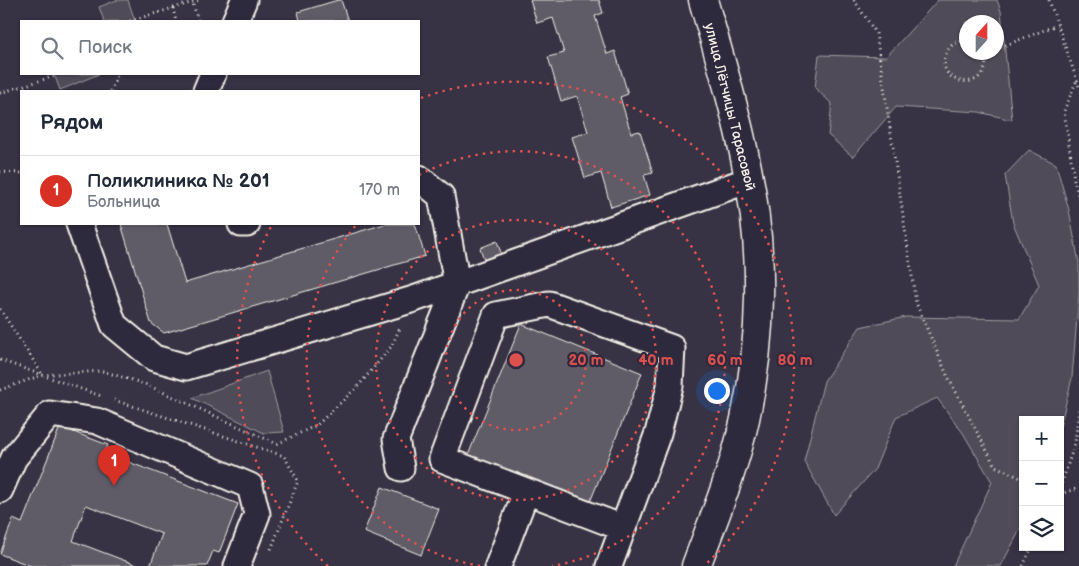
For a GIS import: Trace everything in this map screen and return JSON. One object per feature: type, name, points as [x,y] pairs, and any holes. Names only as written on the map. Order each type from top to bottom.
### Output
[{"type":"main road","name":"улица Лётчицы Тарасовой","points":[[696,566],[734,460],[745,420],[752,382],[759,288],[758,255],[749,180],[733,109],[703,0]]},
{"type":"lane","points":[[235,20],[244,0]]},
{"type":"lane","points":[[206,90],[213,75]]},
{"type":"lane","points":[[401,468],[396,439],[457,284],[441,196],[420,179]]},
{"type":"lane","points":[[79,225],[114,324],[154,358],[186,367],[414,299],[749,180]]},
{"type":"lane","points":[[609,566],[623,528],[658,433],[670,386],[672,348],[549,304],[496,315],[442,459],[623,528]]},
{"type":"lane","points":[[0,490],[14,458],[50,414],[97,421],[250,486],[257,514],[237,566]]},
{"type":"lane","points":[[498,566],[526,492]]},
{"type":"path","points":[[133,20],[200,0]]},
{"type":"path","points":[[854,0],[876,33],[916,303],[946,374],[995,466],[1019,477]]},
{"type":"path","points":[[1049,0],[1076,82],[1079,86]]},
{"type":"path","points":[[193,1],[198,20]]},
{"type":"path","points":[[173,8],[176,20]]},
{"type":"path","points":[[1004,46],[1057,25]]},
{"type":"path","points":[[959,41],[948,48],[944,58],[945,70],[952,78],[962,82],[974,81],[982,74],[986,60]]},
{"type":"path","points":[[110,90],[118,75]]},
{"type":"path","points":[[0,93],[55,76]]},
{"type":"path","points":[[1076,82],[1064,111],[1074,179],[1079,199]]},
{"type":"path","points":[[0,172],[20,173]]},
{"type":"path","points":[[0,390],[42,375],[102,371],[145,384],[277,444],[316,425],[360,384],[391,347],[414,299]]},
{"type":"path","points":[[0,309],[42,375]]},
{"type":"path","points":[[1064,476],[1075,443],[1079,409]]},
{"type":"path","points":[[1064,493],[1079,488]]},
{"type":"path","points":[[1023,566],[1030,551]]},
{"type":"shaded area","points":[[117,0],[128,0],[135,20],[104,20],[99,7]]},
{"type":"shaded area","points":[[938,0],[997,0],[1001,15],[959,15],[959,60],[1004,60],[1004,41],[1012,120],[979,112],[896,107],[853,157],[828,135],[832,104],[815,88],[819,55],[886,57]]},
{"type":"shaded area","points":[[54,75],[97,75],[60,90]]},
{"type":"shaded area","points":[[1029,150],[1056,164],[1069,210],[1079,263],[1079,293],[1072,378],[1063,416],[1019,416],[1019,532],[1001,566],[953,566],[992,482],[963,433],[937,398],[896,417],[875,469],[834,515],[804,461],[824,381],[860,327],[906,317],[1019,319],[1039,285],[1013,223],[1005,175]]},
{"type":"shaded area","points":[[267,371],[284,432],[264,433],[192,398]]},
{"type":"building","points":[[341,0],[348,20],[300,20],[298,12]]},
{"type":"building","points":[[530,0],[599,0],[603,13],[595,16],[607,54],[615,51],[628,94],[620,97],[631,133],[640,131],[653,173],[644,175],[650,195],[611,207],[601,173],[585,178],[572,137],[588,132],[577,96],[561,101],[548,57],[564,53],[553,18],[537,23]]},
{"type":"building","points":[[121,225],[167,225],[185,283],[382,225],[415,225],[425,256],[164,333],[151,323]]},
{"type":"building","points":[[497,241],[502,256],[485,262],[480,248]]},
{"type":"building","points":[[521,324],[642,373],[588,507],[467,458]]},
{"type":"building","points":[[60,427],[108,445],[105,453],[238,504],[219,553],[213,551],[207,566],[150,566],[162,534],[86,505],[73,541],[139,566],[31,566],[0,554],[13,519],[22,523]]},
{"type":"building","points":[[382,487],[439,509],[421,555],[364,532]]},
{"type":"place","name":"Поликлиника № 201","points":[[114,486]]}]
